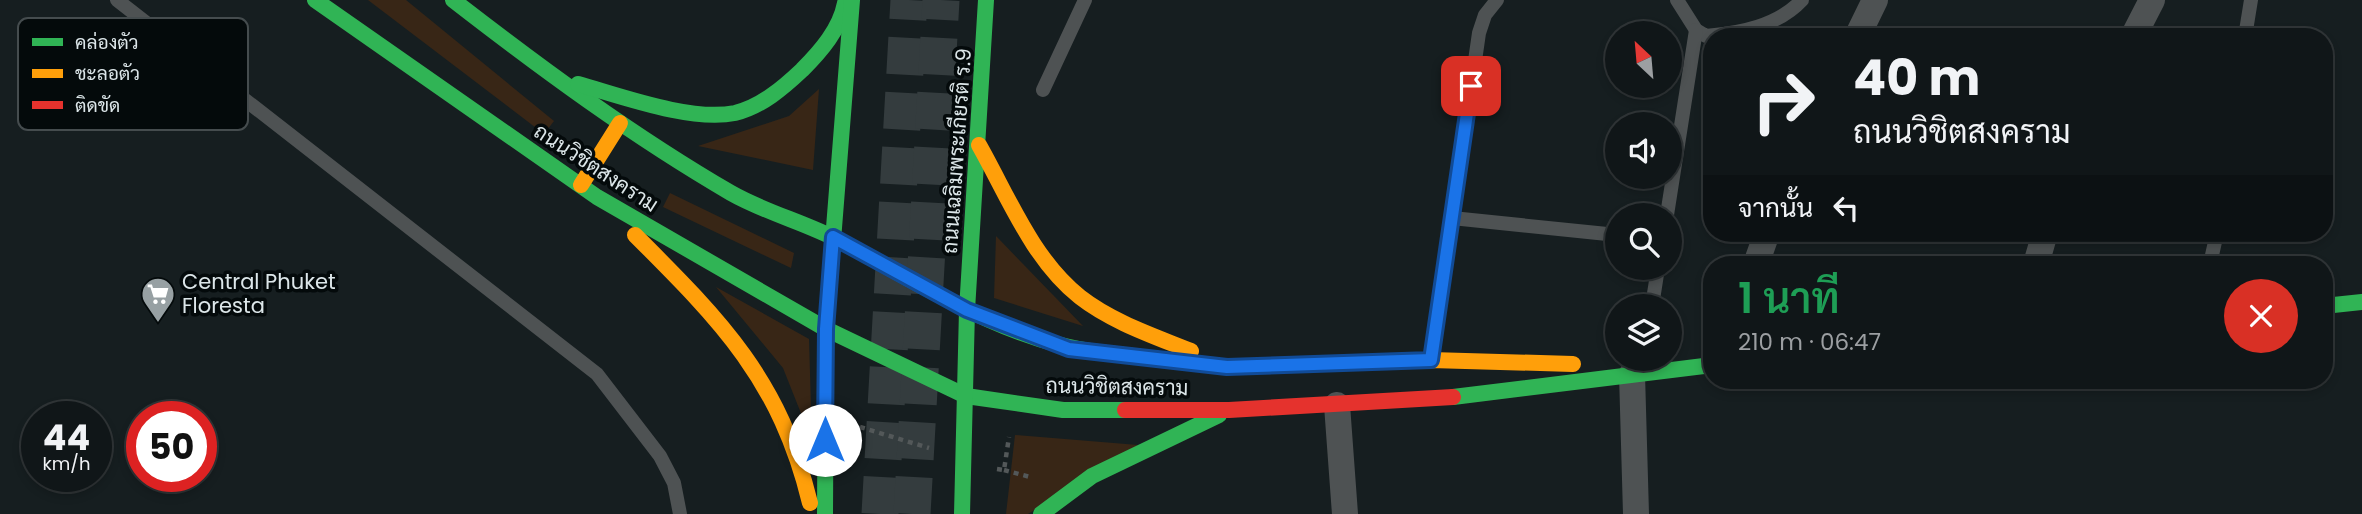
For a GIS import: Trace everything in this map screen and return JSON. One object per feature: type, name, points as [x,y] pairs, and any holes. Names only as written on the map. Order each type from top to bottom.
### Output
[{"type":"main road","name":"ถนนวิชิตสงคราม","points":[[315,0],[597,197],[826,329],[966,397],[1063,410],[1229,410],[1429,400],[1609,371]]},
{"type":"main road","name":"ถนนวิชิตสงคราม","points":[[453,0],[550,76],[733,194],[833,237],[967,310],[1069,349],[1227,367],[1431,360],[1605,365]]},
{"type":"main road","points":[[550,76],[655,104],[727,115],[765,99],[800,76],[843,19],[845,0]]},
{"type":"main road","points":[[825,514],[826,329],[852,0]]},
{"type":"main road","name":"ถนนเฉลิมพระเกียรติ ร.9","points":[[962,514],[967,310],[986,0]]},
{"type":"main road","points":[[581,185],[620,123]]},
{"type":"main road","points":[[979,145],[1047,262],[1078,296],[1113,318],[1227,367]]},
{"type":"main road","points":[[597,197],[704,302],[758,368],[803,463],[812,514]]},
{"type":"main road","points":[[2333,305],[2362,302]]},
{"type":"main road","name":"ถนนวิชิตสงคราม","points":[[1682,367],[1703,366]]},
{"type":"main road","points":[[1041,514],[1092,476],[1229,410]]},
{"type":"street","points":[[1861,28],[1875,0]]},
{"type":"street","points":[[2138,28],[2152,0]]},
{"type":"street","points":[[1636,514],[1640,371]]},
{"type":"street","points":[[1337,405],[1345,514]]},
{"type":"lane","points":[[117,0],[140,18]]},
{"type":"lane","points":[[1043,90],[1085,0]]},
{"type":"lane","points":[[1431,360],[1479,33],[1485,15],[1497,0]]},
{"type":"lane","points":[[1677,0],[1696,30],[1703,34]]},
{"type":"lane","points":[[1750,28],[1766,25],[1782,17],[1802,0]]},
{"type":"lane","points":[[2246,28],[2250,0]]},
{"type":"lane","points":[[1669,203],[1696,30]]},
{"type":"lane","points":[[248,102],[597,374],[660,456],[674,483],[680,514]]},
{"type":"lane","points":[[1452,218],[1605,234]]},
{"type":"shaded area","points":[[368,0],[406,0],[554,121],[544,134]]},
{"type":"shaded area","points":[[819,89],[813,170],[698,146],[789,116]]},
{"type":"shaded area","points":[[670,193],[794,253],[791,268],[663,207]]},
{"type":"shaded area","points":[[996,236],[1083,326],[994,298]]},
{"type":"shaded area","points":[[716,287],[809,339],[812,441],[783,368]]},
{"type":"shaded area","points":[[1015,435],[1138,445],[1028,514],[1006,514]]},
{"type":"tunnel","points":[[880,514],[909,0]]},
{"type":"tunnel","points":[[912,514],[941,0]]},
{"type":"traffic: fast","points":[[315,0],[597,197],[826,329],[966,396],[1063,410],[1125,410]]},
{"type":"traffic: fast","points":[[453,0],[589,101],[731,193],[829,235],[934,293],[998,324],[1065,346],[1098,352]]},
{"type":"traffic: fast","points":[[825,514],[826,329],[852,0]]},
{"type":"traffic: fast","points":[[962,514],[967,310],[986,0]]},
{"type":"traffic: fast","points":[[578,84],[677,111],[717,115],[745,110],[772,96],[809,63],[834,31],[845,3]]},
{"type":"traffic: fast","points":[[2333,305],[2362,302]]},
{"type":"traffic: fast","points":[[1453,397],[1703,366]]},
{"type":"traffic: fast","points":[[1041,514],[1092,476],[1219,415]]},
{"type":"traffic: slow","points":[[581,185],[620,123]]},
{"type":"traffic: slow","points":[[979,145],[1022,226],[1063,282],[1106,314],[1191,351]]},
{"type":"traffic: slow","points":[[635,235],[695,296],[744,356],[782,421],[810,503]]},
{"type":"traffic: slow","points":[[1098,352],[1227,367],[1431,360],[1573,364]]},
{"type":"traffic: jam","points":[[1125,410],[1229,410],[1453,397]]},
{"type":"place","name":"Central Phuket Floresta","points":[[158,324]]},
{"type":"route","points":[[825,440],[826,329],[833,237],[967,310],[1069,349],[1227,367],[1431,360],[1471,86]]}]
